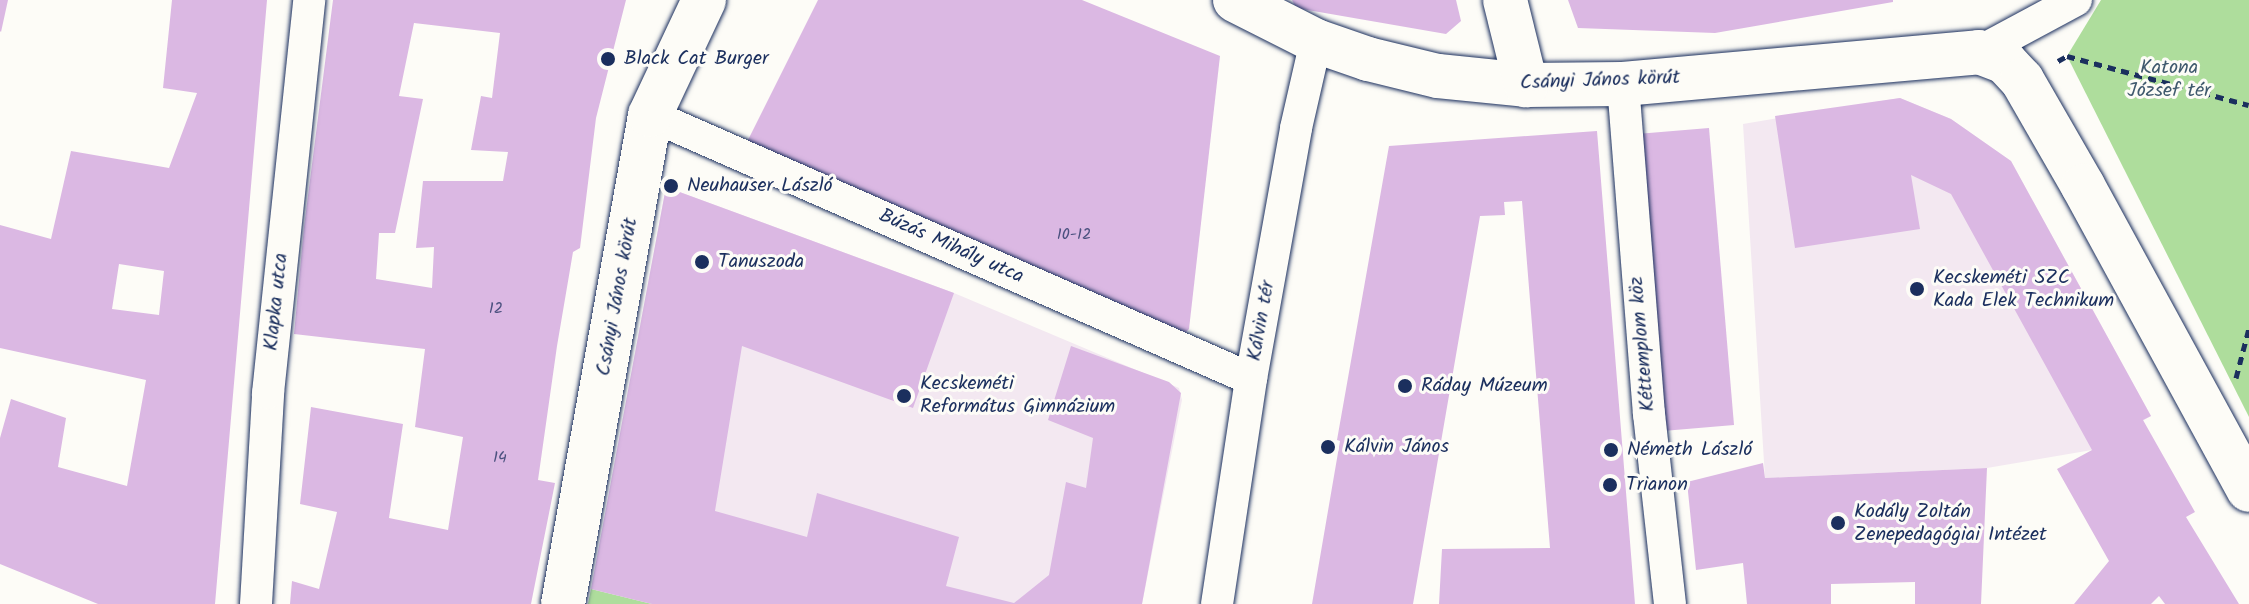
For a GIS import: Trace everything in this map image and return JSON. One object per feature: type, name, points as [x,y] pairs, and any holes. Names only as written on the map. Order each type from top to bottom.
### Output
[{"type":"street","name":"Klapka utca","points":[[256,604],[268,393],[309,0]]},
{"type":"street","name":"Csányi János körút","points":[[563,604],[650,115],[704,0]]},
{"type":"street","points":[[1505,0],[1526,85]]},
{"type":"street","points":[[1979,52],[2076,0]]},
{"type":"street","name":"Csányi János körút","points":[[1246,3],[1316,41],[1405,69],[1526,85],[1623,84],[1979,52]]},
{"type":"street","name":"Kálvin tér","points":[[1217,604],[1251,379],[1296,128],[1316,41]]},
{"type":"street","points":[[1979,52],[2005,62],[2022,80],[2249,490]]},
{"type":"street","name":"Kéttemplom köz","points":[[1623,84],[1649,414],[1670,604]]},
{"type":"street","name":"Búzás Mihály utca","points":[[650,115],[1251,379]]},
{"type":"path","points":[[2022,80],[2067,56],[2249,105]]},
{"type":"shaded area","name":"Kecskeméti SZC Kada Elek Technikum","points":[[1900,98],[1951,119],[2011,161],[2151,416],[2092,450],[1987,468],[1765,478],[1743,124]]},
{"type":"shaded area","name":"Kecskeméti Református Gimnázium","points":[[666,187],[954,293],[1179,388],[1182,400],[1142,604],[652,604],[591,589]]},
{"type":"green space","name":"Katona József tér","points":[[2101,0],[2249,0],[2249,417],[2067,56]]},
{"type":"green space","points":[[591,589],[652,604],[588,604]]},
{"type":"building","points":[[0,0],[8,0],[1,32],[0,31]]},
{"type":"building","points":[[172,0],[267,0],[215,604],[98,604],[0,564],[0,438],[11,399],[66,418],[58,467],[127,486],[146,380],[0,348],[0,225],[51,239],[71,151],[169,168],[197,93],[163,88]],"holes":[[[119,264],[164,271],[159,315],[112,309]]]},
{"type":"building","points":[[333,0],[626,0],[596,118],[580,248],[573,252],[557,346],[538,480],[555,483],[531,604],[290,604],[292,581],[319,589],[337,512],[300,504],[311,407],[403,424],[389,518],[448,530],[463,437],[415,427],[425,349],[294,334],[304,227]],"holes":[[[414,23],[500,33],[492,98],[481,96],[471,150],[508,152],[503,181],[423,181],[416,248],[434,247],[432,288],[376,279],[379,233],[395,233],[423,99],[399,96]]]},
{"type":"building","points":[[818,0],[1082,0],[1220,56],[1189,329],[1185,333],[745,146]]},
{"type":"building","points":[[1292,0],[1456,0],[1461,21],[1446,34],[1296,8]]},
{"type":"building","points":[[1568,0],[1893,2],[1715,33],[1578,28]]},
{"type":"building","points":[[1900,98],[1951,119],[2011,161],[2151,416],[2143,420],[2195,512],[2186,517],[2239,604],[2165,604],[2159,596],[2151,604],[2074,604],[2109,561],[2057,469],[2092,450],[1951,194],[1911,175],[1920,229],[1795,248],[1775,116]]},
{"type":"building","points":[[1709,128],[1734,425],[1663,431],[1637,134]]},
{"type":"building","points":[[1597,131],[1635,604],[1439,604],[1442,549],[1550,548],[1522,201],[1504,202],[1505,215],[1480,216],[1413,604],[1312,604],[1340,441],[1337,440],[1389,146]]},
{"type":"building","name":"Kecskeméti Református Gimnázium","points":[[666,187],[954,293],[913,408],[742,346],[715,511],[807,537],[817,493],[959,537],[946,586],[1014,603],[1049,575],[1066,482],[1086,488],[1093,438],[1048,420],[1071,346],[1169,382],[1181,393],[1142,604],[652,604],[591,589]]},
{"type":"building","name":"Kodály Zoltán Zenepedagógiai Intézet","points":[[1763,463],[1765,478],[1987,468],[1981,604],[1915,604],[1915,582],[1831,584],[1831,604],[1747,604],[1743,563],[1696,570],[1687,482]]},
{"type":"place","name":"Black Cat Burger","points":[[608,59]]},
{"type":"place","name":"Neuhauser László","points":[[671,186]]},
{"type":"place","name":"Tanuszoda","points":[[702,262]]},
{"type":"place","name":"Kecskeméti SZC Kada Elek Technikum","points":[[1917,289]]},
{"type":"place","name":"Ráday Múzeum","points":[[1405,386]]},
{"type":"place","name":"Kecskeméti Református Gimnázium","points":[[904,396]]},
{"type":"place","name":"Kálvin János","points":[[1328,447]]},
{"type":"place","name":"Németh László","points":[[1611,450]]},
{"type":"place","name":"Trianon","points":[[1610,485]]},
{"type":"place","name":"Kodály Zoltán Zenepedagógiai Intézet","points":[[1838,523]]}]
